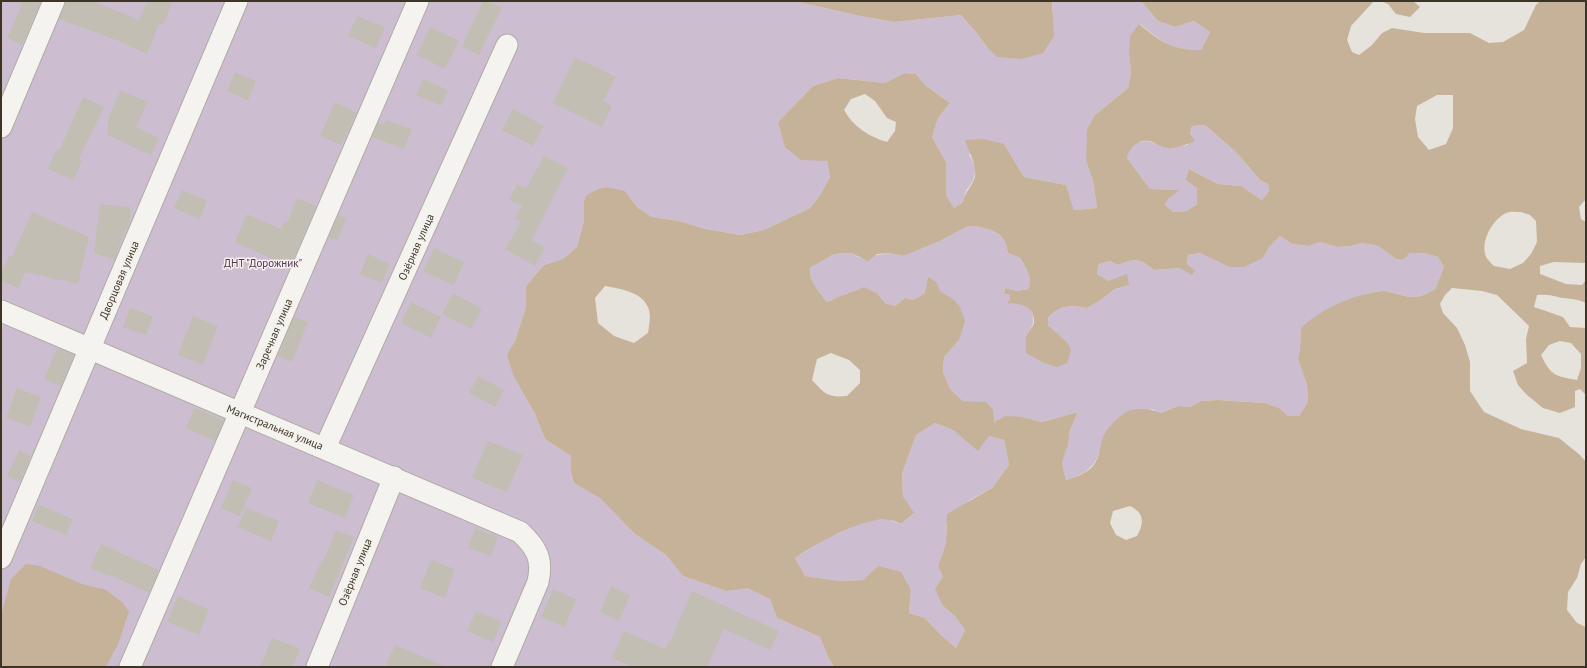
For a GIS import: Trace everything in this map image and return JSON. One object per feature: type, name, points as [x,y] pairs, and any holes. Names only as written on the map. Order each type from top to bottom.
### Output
[{"type":"street","points":[[1,127],[54,1]]},
{"type":"street","name":"Дворцовая улица","points":[[1,558],[237,1]]},
{"type":"street","name":"Заречная улица","points":[[130,667],[418,1]]},
{"type":"street","name":"Озёрная улица","points":[[325,448],[506,46]]},
{"type":"street","name":"Магистральная улица","points":[[1,311],[394,477],[520,532],[530,542],[538,556],[541,569],[538,582],[502,667]]},
{"type":"street","name":"Озёрная улица","points":[[317,667],[394,477]]},
{"type":"green space","name":"ДНТ \"Дорожник\"","points":[[1,1],[794,1],[860,16],[895,22],[961,15],[987,47],[1053,12],[1052,1],[1141,1],[1158,21],[1175,27],[1194,21],[1210,32],[1201,50],[1191,50],[1174,47],[1168,44],[1140,24],[1129,54],[1131,72],[1128,88],[1095,115],[1086,161],[1093,181],[1097,208],[1074,210],[1066,185],[1024,177],[1004,144],[969,154],[976,168],[973,181],[966,191],[963,202],[954,208],[946,195],[946,162],[932,137],[938,118],[950,103],[926,86],[916,74],[904,73],[885,83],[838,78],[813,86],[778,122],[827,161],[830,177],[820,195],[810,208],[764,230],[740,235],[706,229],[679,221],[652,217],[638,208],[625,191],[584,202],[584,221],[577,247],[563,259],[544,265],[526,286],[526,307],[515,341],[508,355],[513,375],[535,414],[545,439],[571,456],[571,472],[574,483],[600,497],[635,534],[666,555],[683,576],[726,591],[748,587],[770,599],[777,618],[820,637],[828,657],[834,667],[1,667]]},
{"type":"green space","points":[[1205,125],[1238,154],[1260,180],[1268,184],[1269,191],[1262,200],[1241,186],[1218,184],[1189,169],[1197,188],[1197,204],[1187,211],[1173,212],[1165,205],[1169,198],[1179,190],[1150,189],[1127,158],[1128,150],[1137,142],[1148,141],[1167,148],[1188,145],[1192,126]]},
{"type":"green space","points":[[975,226],[993,231],[1001,236],[1004,240],[1008,253],[1020,258],[1026,268],[1030,279],[1029,289],[1017,291],[1005,288],[1004,292],[1010,295],[1008,304],[1022,304],[1029,308],[1032,312],[1033,324],[1026,336],[1066,341],[1048,325],[1048,318],[1052,314],[1061,308],[1070,306],[1087,308],[1115,289],[1129,285],[1109,281],[1097,274],[1099,264],[1110,261],[1118,265],[1137,260],[1145,263],[1154,270],[1180,268],[1187,264],[1188,255],[1200,253],[1212,257],[1263,258],[1270,246],[1280,236],[1292,244],[1308,246],[1321,242],[1337,247],[1351,246],[1362,243],[1378,246],[1396,259],[1403,260],[1410,253],[1424,253],[1438,257],[1444,267],[1435,289],[1421,296],[1403,296],[1384,291],[1371,293],[1350,300],[1330,310],[1301,328],[1298,359],[1307,385],[1308,402],[1299,416],[1288,416],[1279,408],[1265,403],[1218,400],[1201,401],[1190,407],[1178,406],[1160,413],[1152,409],[1103,438],[1099,454],[1092,466],[1081,474],[1066,480],[1062,463],[1068,445],[1070,430],[1078,412],[1042,422],[1023,417],[993,422],[986,403],[963,401],[950,389],[943,372],[944,357],[959,340],[946,295],[940,291],[925,293],[913,300],[905,298],[895,306],[885,303],[878,294],[862,293],[845,294],[827,302],[811,278],[810,268],[834,254],[851,253],[860,258],[889,253],[904,256],[940,241],[966,227]]},
{"type":"green space","points":[[935,423],[953,430],[978,450],[989,436],[1004,440],[1009,465],[992,488],[970,500],[946,526],[946,543],[938,566],[943,577],[943,606],[955,616],[965,630],[956,648],[925,618],[909,613],[911,590],[878,566],[863,580],[840,581],[805,576],[795,558],[820,542],[865,521],[888,519],[901,524],[913,514],[903,496],[902,474],[916,435]]},
{"type":"shaded area","points":[[794,1],[1052,1],[1054,36],[1043,53],[1021,59],[997,57],[961,15],[895,22],[860,16]]},
{"type":"shaded area","points":[[1141,1],[1374,1],[1351,26],[1347,40],[1352,52],[1359,55],[1372,45],[1382,33],[1392,28],[1424,33],[1470,33],[1489,43],[1503,42],[1524,30],[1536,5],[1540,1],[1586,1],[1586,199],[1579,207],[1581,219],[1586,222],[1586,263],[1554,262],[1540,266],[1540,274],[1566,284],[1582,285],[1586,280],[1586,303],[1550,295],[1537,295],[1534,307],[1563,317],[1570,327],[1586,328],[1586,395],[1580,389],[1575,391],[1575,407],[1560,413],[1543,408],[1527,395],[1518,385],[1513,371],[1527,363],[1526,339],[1529,326],[1497,295],[1482,291],[1452,288],[1445,295],[1440,304],[1443,313],[1457,328],[1465,345],[1470,362],[1470,391],[1484,412],[1521,429],[1559,438],[1580,455],[1586,462],[1586,557],[1581,564],[1577,578],[1568,592],[1567,610],[1577,623],[1586,627],[1586,667],[834,667],[828,657],[820,637],[777,618],[770,599],[748,588],[726,591],[683,576],[666,555],[635,534],[600,498],[574,483],[571,472],[571,456],[545,439],[535,414],[513,375],[507,355],[515,341],[526,307],[526,286],[544,265],[563,259],[577,247],[584,221],[584,202],[586,196],[596,190],[604,188],[625,191],[638,208],[652,217],[679,221],[706,229],[740,235],[764,230],[810,208],[820,195],[830,177],[827,161],[801,160],[785,147],[778,122],[813,86],[838,78],[885,83],[904,73],[916,74],[926,86],[950,103],[938,118],[932,137],[946,162],[946,195],[954,208],[963,202],[975,177],[975,166],[965,140],[983,139],[1004,144],[1024,177],[1066,185],[1074,210],[1097,208],[1093,181],[1086,161],[1087,130],[1095,115],[1128,88],[1131,72],[1129,54],[1130,36],[1139,24],[1154,36],[1174,47],[1201,50],[1210,32],[1194,21],[1175,27],[1158,21]],"holes":[[[865,94],[875,101],[887,118],[896,122],[895,131],[887,142],[881,140],[868,134],[857,126],[844,110],[851,99]],[[1437,95],[1453,95],[1453,128],[1446,144],[1429,150],[1418,137],[1415,119],[1417,106]],[[1205,125],[1238,154],[1260,180],[1268,184],[1269,191],[1262,200],[1241,186],[1218,184],[1189,169],[1186,180],[1197,188],[1197,204],[1187,211],[1173,212],[1165,205],[1169,198],[1180,190],[1150,189],[1127,158],[1128,154],[1132,147],[1141,141],[1149,141],[1167,148],[1185,145],[1195,141],[1190,134],[1192,126]],[[1508,212],[1530,215],[1536,221],[1537,242],[1531,254],[1523,263],[1510,269],[1494,266],[1486,257],[1485,245],[1488,232],[1501,216]],[[975,226],[993,231],[1001,236],[1004,240],[1008,253],[1020,258],[1030,279],[1029,289],[1017,291],[1005,288],[1004,293],[1010,295],[1010,299],[1007,304],[1026,306],[1032,312],[1034,317],[1034,323],[1026,337],[1026,353],[1044,363],[1057,367],[1067,363],[1071,350],[1066,341],[1048,325],[1048,318],[1061,308],[1070,306],[1087,308],[1115,289],[1129,285],[1127,274],[1109,281],[1097,274],[1099,264],[1110,261],[1118,265],[1137,260],[1145,263],[1154,270],[1180,268],[1192,275],[1195,271],[1187,264],[1188,255],[1200,253],[1230,267],[1244,267],[1263,258],[1270,246],[1280,236],[1292,244],[1308,246],[1321,242],[1337,247],[1351,246],[1362,243],[1378,246],[1396,259],[1403,260],[1410,253],[1424,253],[1438,257],[1444,267],[1435,289],[1421,296],[1403,296],[1382,291],[1360,295],[1328,309],[1301,328],[1298,359],[1307,385],[1308,402],[1299,416],[1288,416],[1279,408],[1265,403],[1218,400],[1201,401],[1190,407],[1178,406],[1161,413],[1146,409],[1127,411],[1111,425],[1103,437],[1100,452],[1093,466],[1084,473],[1066,480],[1062,463],[1068,445],[1070,430],[1078,412],[1042,422],[1023,417],[1005,416],[994,422],[993,410],[986,402],[963,401],[950,389],[943,372],[944,357],[959,340],[965,321],[960,307],[954,300],[940,291],[936,282],[928,277],[925,293],[913,300],[905,298],[895,306],[885,303],[878,294],[864,287],[827,302],[811,278],[810,268],[834,254],[851,253],[868,261],[877,254],[889,253],[904,256],[940,241],[966,227]],[[605,286],[625,290],[637,295],[646,304],[650,313],[648,333],[634,343],[614,336],[598,323],[595,298]],[[1560,341],[1571,343],[1581,354],[1581,368],[1577,380],[1554,374],[1541,355],[1549,345]],[[831,353],[849,360],[860,370],[860,383],[847,396],[831,396],[820,389],[812,380],[817,359]],[[935,423],[953,430],[978,451],[989,436],[1004,440],[1009,465],[992,488],[947,514],[946,543],[938,566],[943,577],[935,589],[943,606],[955,616],[965,630],[956,648],[925,618],[909,613],[911,590],[901,572],[878,566],[863,580],[840,581],[805,576],[795,558],[814,546],[854,526],[879,520],[889,520],[901,524],[914,513],[903,496],[902,474],[916,435]],[[1130,506],[1141,515],[1142,519],[1141,527],[1137,536],[1126,540],[1116,535],[1110,523],[1113,511]]]},
{"type":"shaded area","points":[[1381,1],[1413,1],[1420,7],[1410,17],[1396,14],[1388,4]]},
{"type":"shaded area","points":[[26,564],[40,566],[82,584],[106,590],[122,602],[129,612],[118,644],[106,667],[1,667],[1,616],[11,579]]},
{"type":"building","points":[[16,1],[41,1],[22,45],[7,38],[22,4]]},
{"type":"building","points":[[66,1],[93,1],[139,20],[147,1],[173,1],[163,25],[159,24],[147,54],[126,45],[127,44],[59,19]]},
{"type":"building","points":[[483,1],[488,1],[502,8],[479,55],[462,47]]},
{"type":"building","points":[[357,16],[385,27],[376,48],[348,36]]},
{"type":"building","points":[[430,27],[459,41],[445,69],[417,55]]},
{"type":"building","points":[[575,57],[616,77],[603,101],[612,106],[602,127],[553,103]]},
{"type":"building","points":[[235,72],[256,81],[248,100],[227,91]]},
{"type":"building","points":[[423,79],[448,90],[441,106],[416,95]]},
{"type":"building","points":[[121,90],[148,102],[136,127],[159,138],[151,155],[107,135],[109,116]]},
{"type":"building","points":[[83,97],[104,107],[79,159],[82,160],[74,180],[48,169],[56,150],[59,151]]},
{"type":"building","points":[[335,102],[357,113],[341,145],[320,136]]},
{"type":"building","points":[[513,109],[544,126],[533,146],[502,130]]},
{"type":"building","points":[[386,120],[412,129],[404,149],[372,137],[378,123],[384,125]]},
{"type":"building","points":[[544,156],[568,168],[532,240],[545,248],[535,266],[505,249],[521,222],[515,219],[522,206],[509,200],[517,184],[526,189]]},
{"type":"building","points":[[182,190],[207,200],[200,219],[174,208]]},
{"type":"building","points":[[297,198],[316,206],[290,267],[235,242],[247,214],[281,229],[284,222],[287,223]]},
{"type":"building","points":[[100,204],[131,207],[129,226],[126,229],[114,260],[94,253]]},
{"type":"building","points":[[32,212],[89,237],[78,284],[25,272],[19,288],[1,281],[1,274],[9,256],[12,257]]},
{"type":"building","points":[[338,215],[346,218],[337,241],[329,238]]},
{"type":"building","points":[[434,248],[464,262],[454,285],[423,271]]},
{"type":"building","points":[[368,254],[390,264],[382,283],[360,274]]},
{"type":"building","points":[[453,293],[482,309],[471,329],[442,314]]},
{"type":"building","points":[[411,302],[441,317],[431,338],[401,323]]},
{"type":"building","points":[[130,308],[153,316],[146,335],[123,327]]},
{"type":"building","points":[[193,316],[218,326],[203,365],[178,355]]},
{"type":"building","points":[[294,317],[308,322],[292,362],[278,356]]},
{"type":"building","points":[[57,348],[74,355],[61,386],[44,379]]},
{"type":"building","points":[[478,376],[504,390],[495,407],[469,393]]},
{"type":"building","points":[[17,388],[41,397],[30,427],[6,417]]},
{"type":"building","points":[[195,408],[224,420],[215,441],[186,428]]},
{"type":"building","points":[[488,441],[523,455],[507,492],[472,478]]},
{"type":"building","points":[[19,450],[31,456],[20,482],[7,476]]},
{"type":"building","points":[[233,480],[252,488],[240,516],[221,508]]},
{"type":"building","points":[[317,480],[354,495],[345,518],[308,503]]},
{"type":"building","points":[[39,505],[73,519],[66,535],[32,521]]},
{"type":"building","points":[[246,508],[279,521],[271,541],[238,527]]},
{"type":"building","points":[[475,528],[498,537],[491,556],[468,548]]},
{"type":"building","points":[[336,530],[354,537],[329,597],[309,588],[322,560],[323,561]]},
{"type":"building","points":[[101,544],[159,570],[149,593],[110,575],[109,576],[90,568]]},
{"type":"building","points":[[431,560],[455,569],[445,598],[420,588]]},
{"type":"building","points":[[611,586],[630,595],[619,621],[600,612]]},
{"type":"building","points":[[553,589],[576,599],[565,627],[541,617]]},
{"type":"building","points":[[692,591],[779,631],[770,650],[724,629],[707,667],[633,667],[612,658],[624,631],[665,649],[668,641],[670,642]]},
{"type":"building","points":[[178,596],[209,609],[199,635],[167,622]]},
{"type":"building","points":[[476,611],[502,622],[493,642],[467,631]]},
{"type":"building","points":[[272,638],[300,649],[293,667],[260,667]]},
{"type":"building","points":[[395,645],[446,667],[385,667]]}]
